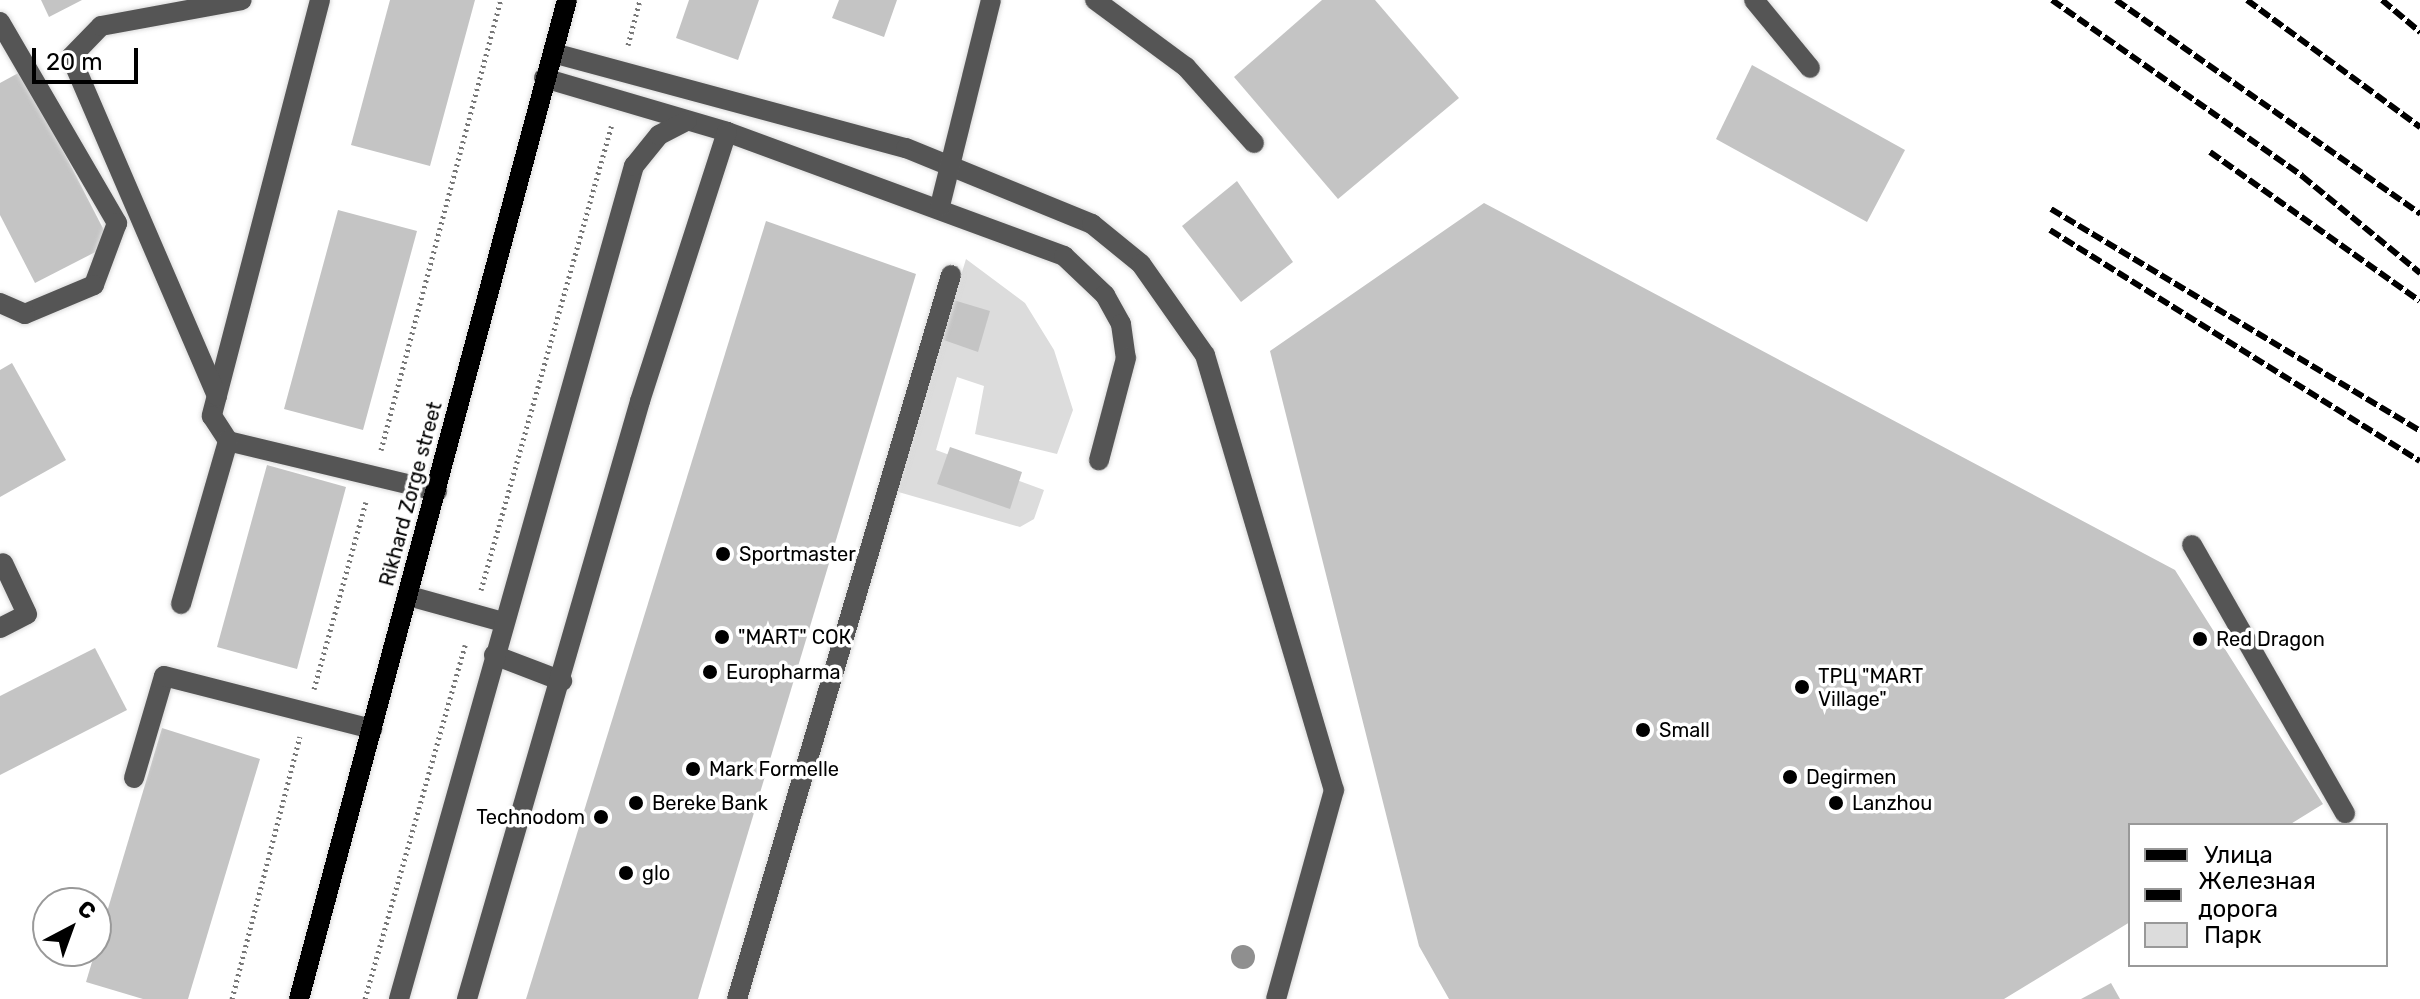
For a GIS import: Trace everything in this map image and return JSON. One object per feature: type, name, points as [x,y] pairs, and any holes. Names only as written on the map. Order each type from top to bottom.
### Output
[{"type":"main road","name":"Rikhard Zorge street","points":[[299,999],[567,0]]},
{"type":"lane","points":[[217,396],[71,57],[101,26],[242,0]]},
{"type":"lane","points":[[320,0],[212,416],[228,441],[437,491]]},
{"type":"lane","points":[[940,206],[953,167],[991,0]]},
{"type":"lane","points":[[1095,0],[1186,67],[1254,143]]},
{"type":"lane","points":[[1754,0],[1810,68]]},
{"type":"lane","points":[[0,22],[117,223],[94,285],[25,314],[0,303]]},
{"type":"lane","points":[[553,53],[953,167],[1122,243],[1205,355],[1334,790],[1276,999]]},
{"type":"lane","points":[[544,78],[727,132],[940,206],[1064,256],[1105,295],[1121,324],[1126,358],[1099,460]]},
{"type":"lane","points":[[399,999],[634,166],[659,135],[687,121]]},
{"type":"lane","points":[[467,999],[727,132]]},
{"type":"lane","points":[[737,999],[951,275]]},
{"type":"lane","points":[[181,604],[228,441]]},
{"type":"lane","points":[[2192,545],[2345,813]]},
{"type":"lane","points":[[0,628],[27,614],[3,563]]},
{"type":"lane","points":[[409,596],[503,622]]},
{"type":"lane","points":[[494,655],[562,681]]},
{"type":"lane","points":[[134,778],[164,676],[372,729]]},
{"type":"path","points":[[622,71],[640,0]]},
{"type":"path","points":[[365,999],[616,97]]},
{"type":"green space","points":[[966,259],[1025,303],[1054,350],[1073,410],[1057,454],[975,434],[984,386],[957,377],[936,450],[1044,490],[1034,519],[1020,527],[895,491]]},
{"type":"building","points":[[41,0],[82,0],[49,17]]},
{"type":"building","points":[[390,0],[475,0],[430,166],[351,145]]},
{"type":"building","points":[[689,0],[759,0],[738,60],[676,38]]},
{"type":"building","points":[[839,0],[897,0],[884,37],[832,18]]},
{"type":"building","points":[[1322,0],[1375,0],[1459,98],[1338,199],[1234,77]]},
{"type":"building","points":[[1752,65],[1905,150],[1867,222],[1716,139]]},
{"type":"building","points":[[22,71],[111,244],[35,283],[0,215],[0,83]]},
{"type":"building","points":[[1237,181],[1293,262],[1241,302],[1182,226]]},
{"type":"building","name":"ТРЦ \"MART Village\"","points":[[1484,203],[2175,570],[2323,804],[2292,823],[2128,823],[2128,923],[2004,999],[1449,999],[1419,946],[1270,351]]},
{"type":"building","points":[[338,210],[417,231],[363,430],[284,409]]},
{"type":"building","name":"\"MART\" СОК","points":[[766,221],[916,274],[698,999],[526,999]]},
{"type":"building","points":[[950,299],[990,311],[978,352],[938,338]]},
{"type":"building","points":[[12,363],[66,460],[0,497],[0,370]]},
{"type":"building","points":[[950,447],[1022,472],[1010,509],[937,484]]},
{"type":"building","points":[[267,465],[346,487],[297,669],[217,647]]},
{"type":"building","points":[[95,648],[127,710],[0,775],[0,696]]},
{"type":"building","points":[[162,728],[260,759],[188,999],[143,999],[86,982],[90,967],[112,967],[112,895]]},
{"type":"building","points":[[2111,983],[2120,999],[2081,999]]},
{"type":"railway","points":[[2052,0],[2302,176],[2420,273]]},
{"type":"railway","points":[[2116,0],[2420,214]]},
{"type":"railway","points":[[2247,0],[2420,127]]},
{"type":"railway","points":[[2382,0],[2420,32]]},
{"type":"railway","points":[[2210,152],[2420,301]]},
{"type":"railway","points":[[2051,209],[2420,431]]},
{"type":"railway","points":[[2050,230],[2420,461]]},
{"type":"place","name":"Sportmaster","points":[[723,554]]},
{"type":"place","name":"\"MART\" СОК","points":[[722,637]]},
{"type":"place","name":"Red Dragon","points":[[2200,639]]},
{"type":"place","name":"Europharma","points":[[710,672]]},
{"type":"place","name":"ТРЦ \"MART Village\"","points":[[1802,687]]},
{"type":"place","name":"Small","points":[[1643,730]]},
{"type":"place","name":"Mark Formelle","points":[[693,769]]},
{"type":"place","name":"Degirmen","points":[[1790,777]]},
{"type":"place","name":"Bereke Bank","points":[[636,803]]},
{"type":"place","name":"Lanzhou","points":[[1836,803]]},
{"type":"place","name":"Technodom","points":[[601,817]]},
{"type":"place","name":"glo","points":[[626,873]]}]
